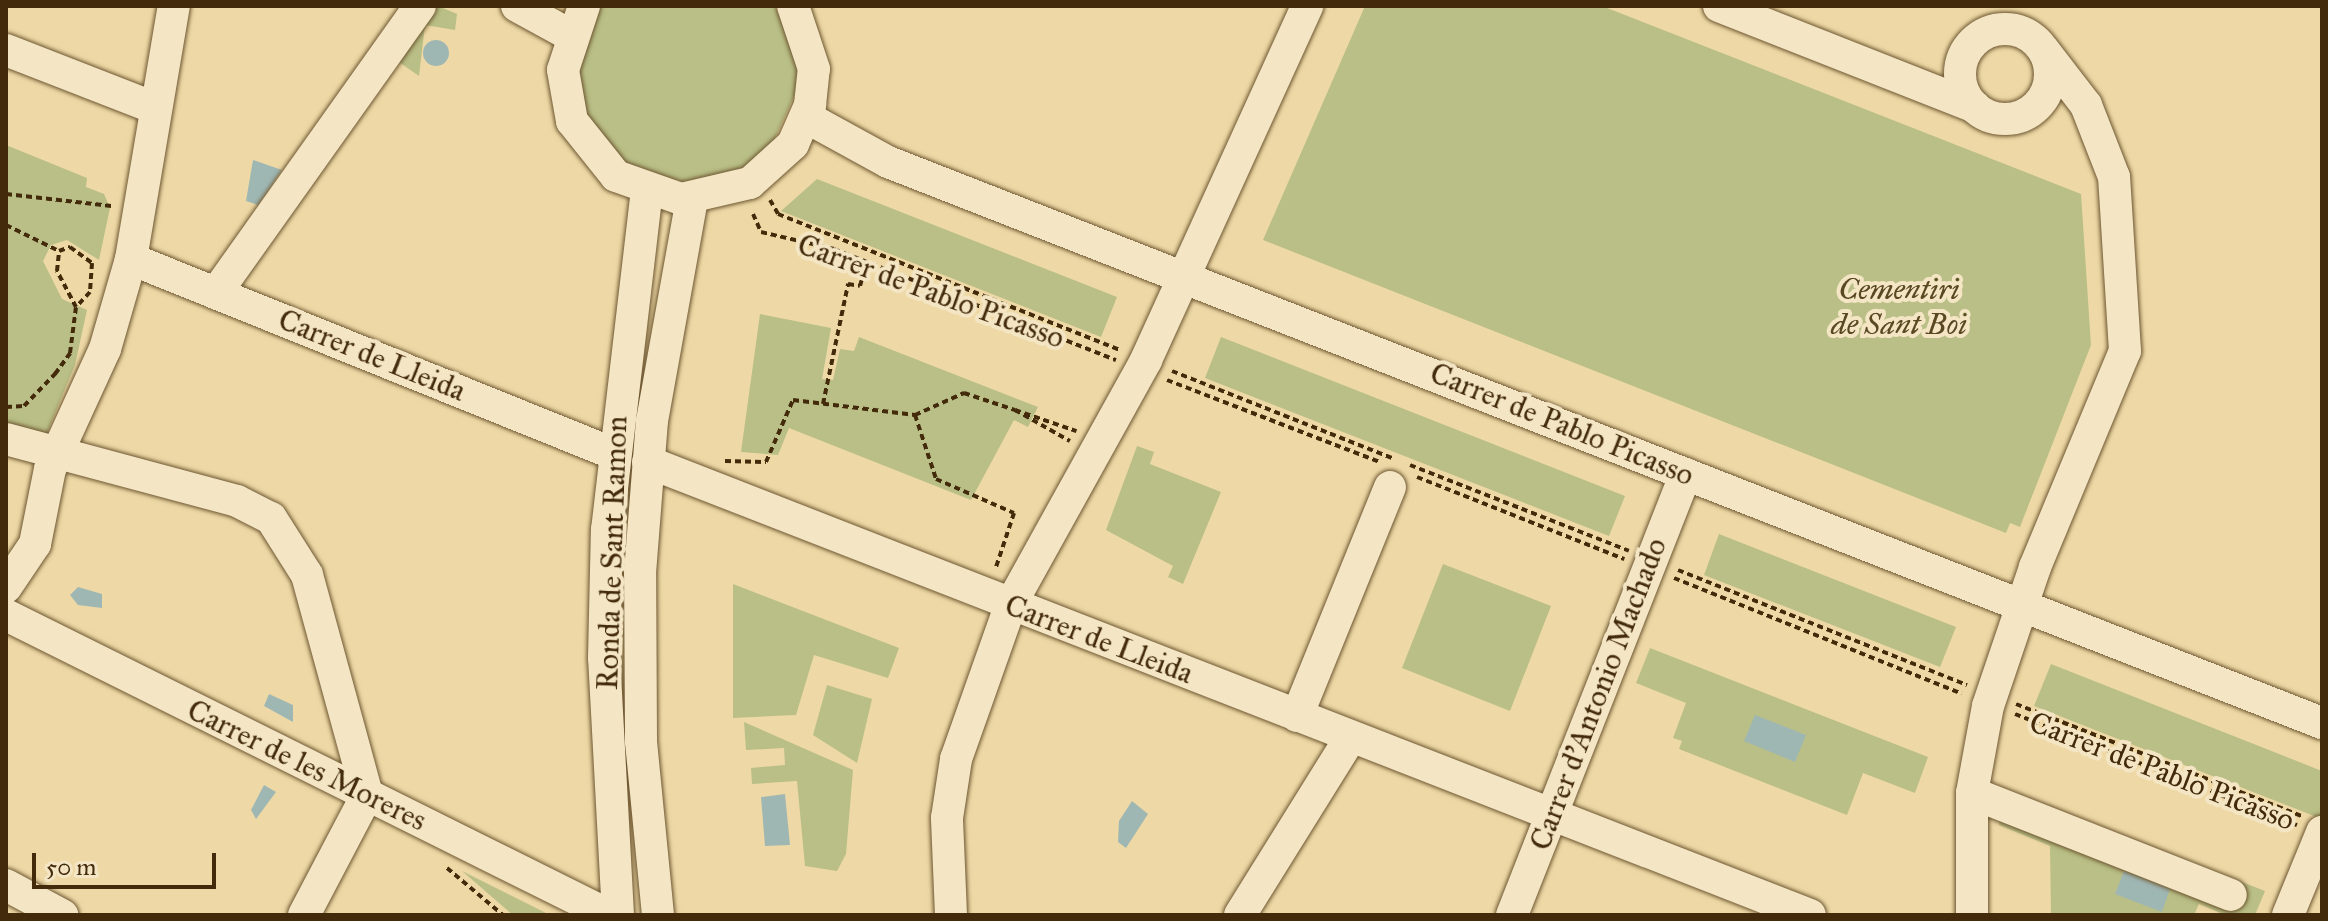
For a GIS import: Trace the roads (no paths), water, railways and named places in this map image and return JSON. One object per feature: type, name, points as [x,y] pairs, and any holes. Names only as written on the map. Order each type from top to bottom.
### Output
[{"type":"street","points":[[216,293],[420,6]]},
{"type":"street","points":[[517,6],[570,35]]},
{"type":"street","points":[[584,6],[570,35],[564,79],[572,121],[602,165],[647,192],[692,199],[762,176],[806,117],[812,56],[793,6]]},
{"type":"street","points":[[951,915],[947,818],[956,759],[1011,604],[1187,275],[1307,6]]},
{"type":"street","points":[[1719,6],[2000,118],[2038,104],[2050,80],[2038,44],[2018,6]]},
{"type":"street","points":[[6,587],[35,544],[43,493],[105,349],[131,259],[170,7]]},
{"type":"street","points":[[1972,915],[1972,793],[1988,706],[2020,606],[2122,368],[2114,177],[2086,105],[2038,44],[1988,19],[1961,66],[1975,107]]},
{"type":"street","points":[[6,50],[155,108]]},
{"type":"street","name":"Carrer de Pablo Picasso","points":[[806,117],[867,146],[888,162],[1187,275],[2322,723]]},
{"type":"street","name":"Ronda de Sant Ramon","points":[[618,915],[604,658],[612,453],[647,192]]},
{"type":"street","name":"Ronda de Sant Ramon","points":[[658,915],[641,741],[648,462],[692,199]]},
{"type":"street","name":"Carrer de Lleida","points":[[131,259],[612,453]]},
{"type":"street","points":[[6,439],[237,501],[286,533],[307,575],[367,795],[304,915]]},
{"type":"street","name":"Carrer de Lleida","points":[[648,462],[1810,915]]},
{"type":"street","name":"Carrer d'Antonio Machado","points":[[1512,915],[1686,474]]},
{"type":"street","points":[[1297,716],[1390,487]]},
{"type":"street","name":"Carrer de les Moreres","points":[[6,615],[609,915]]},
{"type":"street","points":[[1240,915],[1351,737]]},
{"type":"street","points":[[1972,793],[2231,895]]},
{"type":"street","points":[[2288,915],[2317,828]]},
{"type":"street","points":[[6,885],[44,911]]},
{"type":"water","points":[[436,40],[445,44],[449,53],[445,62],[436,66],[427,62],[423,53],[427,44]]},
{"type":"water","points":[[253,160],[282,170],[258,205],[246,201]]},
{"type":"water","points":[[78,587],[102,594],[102,608],[78,605],[70,595]]},
{"type":"water","points":[[269,694],[293,705],[293,722],[264,706]]},
{"type":"water","points":[[1755,715],[1806,735],[1795,762],[1744,741]]},
{"type":"water","points":[[264,785],[276,792],[256,819],[251,810]]},
{"type":"water","points":[[785,794],[790,845],[765,846],[761,797]]},
{"type":"water","points":[[1132,801],[1148,814],[1126,848],[1118,842],[1119,821]]},
{"type":"water","points":[[2124,871],[2170,889],[2162,912],[2115,894]]},
{"type":"park label","name":"Cementiri de Sant Boi","points":[[1899,306]]}]
